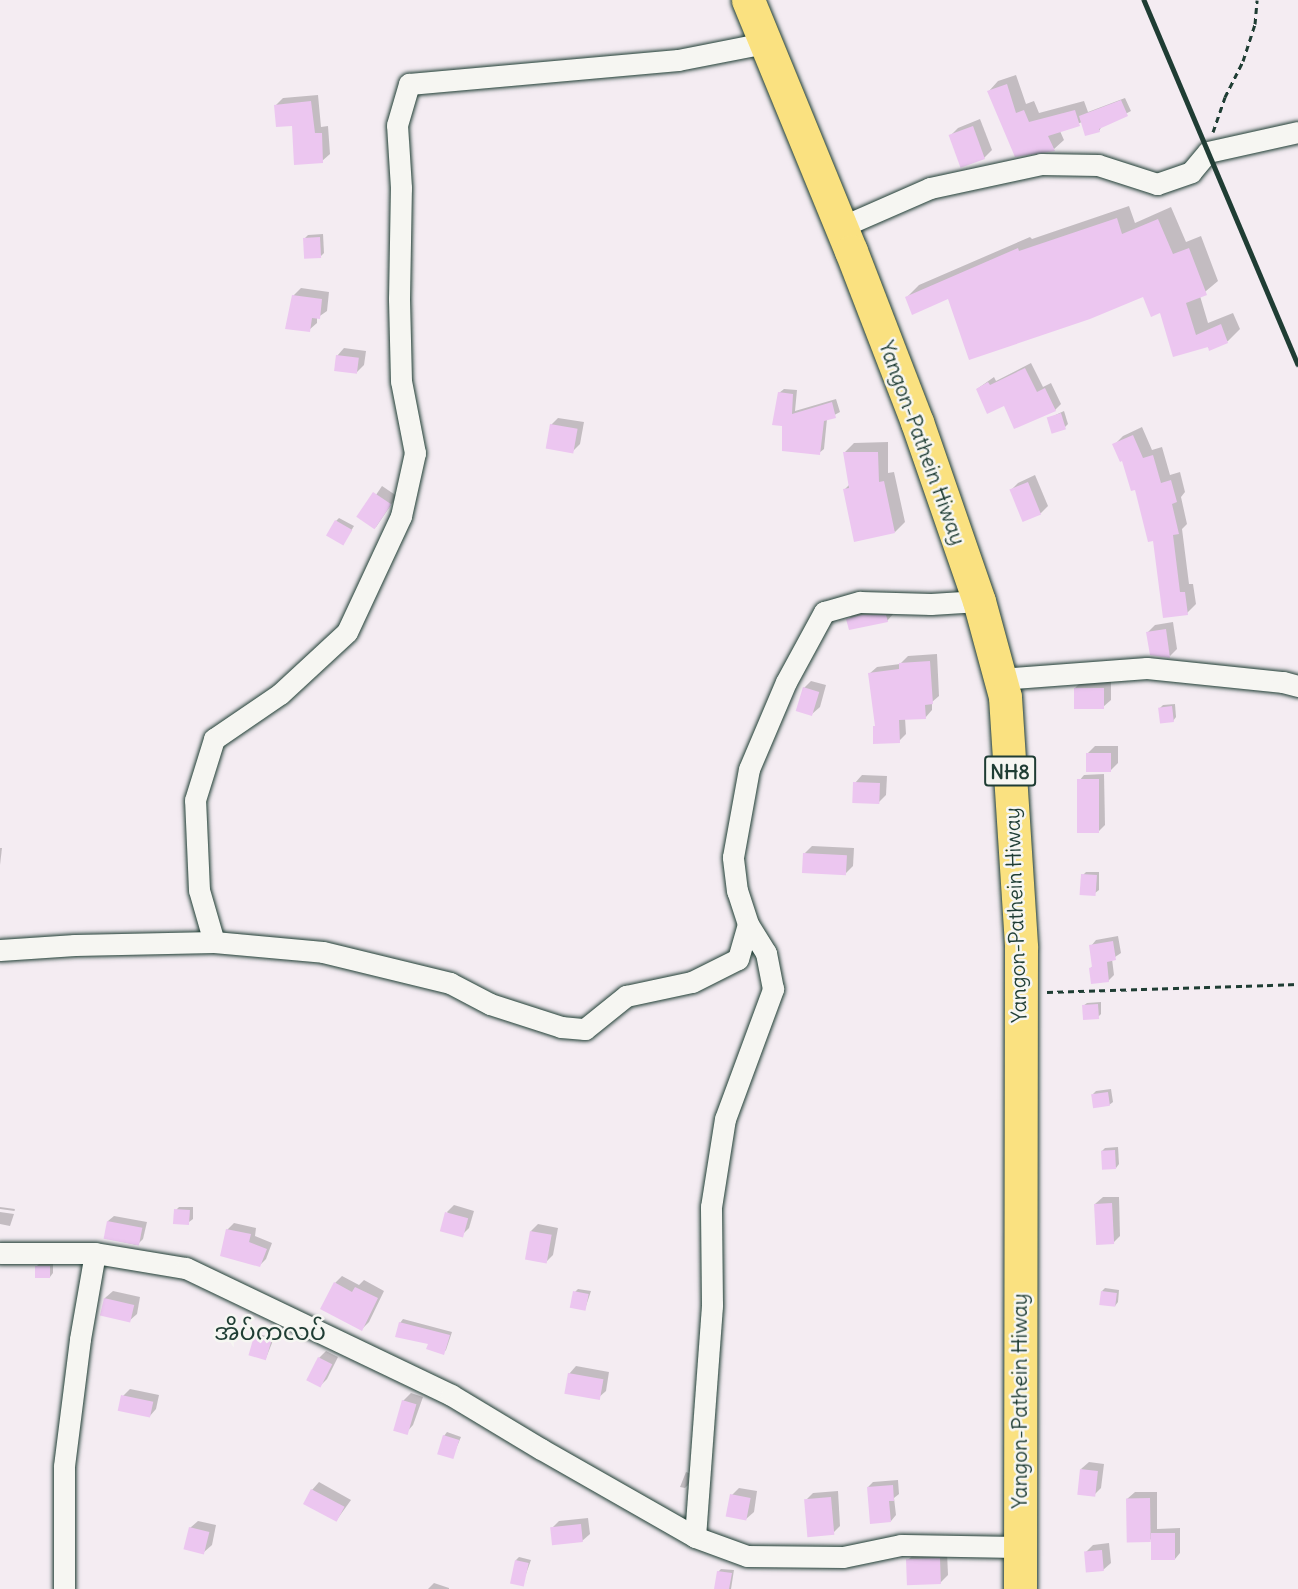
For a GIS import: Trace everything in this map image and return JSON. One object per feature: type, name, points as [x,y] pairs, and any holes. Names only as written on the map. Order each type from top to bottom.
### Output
[{"type":"highway","name":"Yangon-Pathein Hiway","points":[[748,0],[841,227],[917,422],[979,601],[1000,679],[1006,721],[1021,947],[1020,1589]]},
{"type":"street","points":[[214,942],[199,890],[195,800],[214,739],[280,694],[347,632],[401,516],[415,453],[401,381],[401,188],[397,125],[409,84],[678,60],[765,43]]},
{"type":"street","points":[[841,227],[930,188],[1041,164],[1098,165],[1157,184],[1191,172],[1208,152],[1298,132]]},
{"type":"street","points":[[695,1537],[712,1305],[711,1208],[725,1119],[773,989],[766,953],[748,924],[737,891],[733,857],[749,769],[786,682],[824,612],[860,602],[931,604],[979,601]]},
{"type":"street","points":[[1000,679],[1147,668],[1283,682],[1298,686]]},
{"type":"street","points":[[0,950],[75,945],[214,942],[323,952],[450,983],[490,1004],[561,1027],[585,1029],[626,996],[692,982],[738,960],[748,924]]},
{"type":"street","points":[[0,1253],[95,1253],[186,1268],[451,1395],[695,1537],[747,1556],[843,1557],[901,1545],[1020,1547]]},
{"type":"street","points":[[64,1589],[64,1466],[80,1339],[95,1253]]},
{"type":"path","points":[[1215,151],[1212,136],[1225,97],[1243,61],[1255,24],[1257,0]]},
{"type":"path","points":[[1021,993],[1298,984]]},
{"type":"building","points":[[1007,84],[1016,113],[1024,110],[1029,122],[1075,110],[1080,126],[1048,136],[1055,151],[1015,157],[987,91]]},
{"type":"building","points":[[1121,100],[1128,116],[1099,129],[1100,132],[1085,136],[1079,116]]},
{"type":"building","points":[[311,101],[315,133],[322,133],[323,163],[294,165],[292,126],[276,127],[274,105]]},
{"type":"building","points":[[973,126],[985,159],[961,168],[949,135]]},
{"type":"building","points":[[1117,218],[1122,234],[1158,219],[1173,254],[1189,248],[1207,295],[1186,303],[1196,335],[1221,324],[1228,343],[1209,351],[1208,347],[1173,357],[1160,313],[1151,317],[1143,297],[1090,319],[969,360],[948,299],[912,315],[905,297],[1018,248],[1019,251]]},
{"type":"building","points":[[320,237],[321,258],[304,259],[303,238]]},
{"type":"building","points":[[292,295],[322,299],[320,319],[312,318],[310,332],[285,329]]},
{"type":"building","points":[[336,355],[359,358],[357,374],[334,371]]},
{"type":"building","points":[[1025,368],[1037,392],[1045,388],[1056,411],[1014,429],[1004,406],[987,414],[976,389],[988,382],[990,385]]},
{"type":"building","points":[[778,392],[793,394],[792,414],[832,402],[836,418],[824,421],[820,455],[782,451],[782,426],[772,425]]},
{"type":"building","points":[[1061,413],[1066,429],[1052,434],[1047,417]]},
{"type":"building","points":[[550,424],[578,429],[573,453],[546,449]]},
{"type":"building","points":[[1133,435],[1143,458],[1153,455],[1161,483],[1171,480],[1177,502],[1172,504],[1179,534],[1173,535],[1180,592],[1185,592],[1188,615],[1163,618],[1153,541],[1148,542],[1135,490],[1131,491],[1122,461],[1120,462],[1112,444]]},
{"type":"building","points":[[843,452],[878,452],[879,482],[884,481],[895,533],[854,542],[843,489],[849,488]]},
{"type":"building","points":[[1028,482],[1041,514],[1023,522],[1009,489]]},
{"type":"building","points":[[373,492],[391,504],[374,529],[356,517]]},
{"type":"building","points":[[335,520],[352,530],[343,546],[326,536]]},
{"type":"building","points":[[862,615],[886,615],[888,622],[849,630],[846,619]]},
{"type":"building","points":[[1166,629],[1170,658],[1150,655],[1146,632]]},
{"type":"building","points":[[930,661],[933,704],[925,705],[926,719],[899,720],[900,743],[873,744],[873,726],[875,726],[868,673],[899,669],[899,663]]},
{"type":"building","points":[[803,687],[819,692],[812,716],[796,711]]},
{"type":"building","points":[[1074,688],[1104,688],[1104,709],[1074,709]]},
{"type":"building","points":[[1172,706],[1174,722],[1160,724],[1158,708]]},
{"type":"building","points":[[1086,753],[1111,753],[1111,772],[1086,772]]},
{"type":"building","points":[[1077,779],[1099,779],[1099,833],[1077,833]]},
{"type":"building","points":[[853,782],[880,783],[879,804],[852,803]]},
{"type":"building","points":[[803,853],[847,855],[846,875],[802,873]]},
{"type":"building","points":[[1081,874],[1097,875],[1095,896],[1080,895]]},
{"type":"building","points":[[1113,941],[1116,960],[1107,962],[1109,982],[1091,984],[1089,968],[1092,967],[1089,945]]},
{"type":"building","points":[[1098,1004],[1099,1019],[1083,1020],[1082,1005]]},
{"type":"building","points":[[1108,1092],[1110,1106],[1093,1108],[1091,1094]]},
{"type":"building","points":[[1115,1150],[1116,1169],[1102,1170],[1101,1151]]},
{"type":"building","points":[[1112,1203],[1114,1244],[1096,1245],[1094,1204]]},
{"type":"building","points":[[174,1209],[190,1210],[189,1225],[173,1224]]},
{"type":"building","points":[[445,1212],[468,1218],[463,1238],[440,1231]]},
{"type":"building","points":[[107,1221],[142,1228],[139,1246],[104,1239]]},
{"type":"building","points":[[226,1229],[251,1234],[249,1242],[267,1249],[260,1267],[220,1256]]},
{"type":"building","points":[[530,1231],[552,1235],[547,1263],[525,1260]]},
{"type":"building","points":[[35,1266],[50,1266],[50,1278],[35,1278]]},
{"type":"building","points":[[334,1282],[352,1292],[355,1287],[378,1298],[362,1331],[320,1309]]},
{"type":"building","points":[[573,1291],[589,1294],[585,1311],[570,1308]]},
{"type":"building","points":[[1101,1291],[1117,1293],[1115,1307],[1099,1305]]},
{"type":"building","points":[[104,1298],[134,1305],[130,1323],[100,1316]]},
{"type":"building","points":[[399,1322],[450,1335],[444,1355],[426,1349],[428,1344],[395,1337]]},
{"type":"building","points":[[254,1336],[271,1341],[266,1360],[248,1355]]},
{"type":"building","points":[[318,1357],[332,1364],[320,1387],[306,1380]]},
{"type":"building","points":[[568,1373],[603,1379],[600,1400],[564,1394]]},
{"type":"building","points":[[121,1395],[153,1402],[150,1418],[118,1411]]},
{"type":"building","points":[[402,1400],[416,1404],[408,1435],[393,1431]]},
{"type":"building","points":[[443,1435],[459,1440],[453,1459],[437,1454]]},
{"type":"building","points":[[1080,1469],[1098,1471],[1095,1497],[1077,1495]]},
{"type":"building","points":[[893,1485],[894,1501],[889,1501],[891,1522],[870,1524],[867,1487]]},
{"type":"building","points":[[311,1489],[345,1507],[337,1522],[303,1504]]},
{"type":"building","points":[[730,1494],[751,1498],[746,1521],[726,1517]]},
{"type":"building","points":[[831,1497],[834,1535],[807,1537],[804,1499]]},
{"type":"building","points":[[1126,1498],[1150,1498],[1151,1542],[1127,1542]]},
{"type":"building","points":[[581,1524],[583,1542],[552,1545],[550,1527]]},
{"type":"building","points":[[189,1527],[209,1532],[204,1554],[183,1549]]},
{"type":"building","points":[[1151,1533],[1175,1533],[1175,1560],[1151,1560]]},
{"type":"building","points":[[1102,1550],[1104,1571],[1086,1572],[1084,1552]]},
{"type":"building","points":[[940,1558],[941,1584],[907,1585],[906,1559]]},
{"type":"building","points":[[515,1560],[529,1563],[524,1586],[510,1583]]},
{"type":"building","points":[[717,1571],[732,1573],[729,1589],[714,1589]]},
{"type":"railway","points":[[1144,0],[1298,364]]},
{"type":"district","name":"အိပ်ကလပ်","points":[[270,1332]]}]
